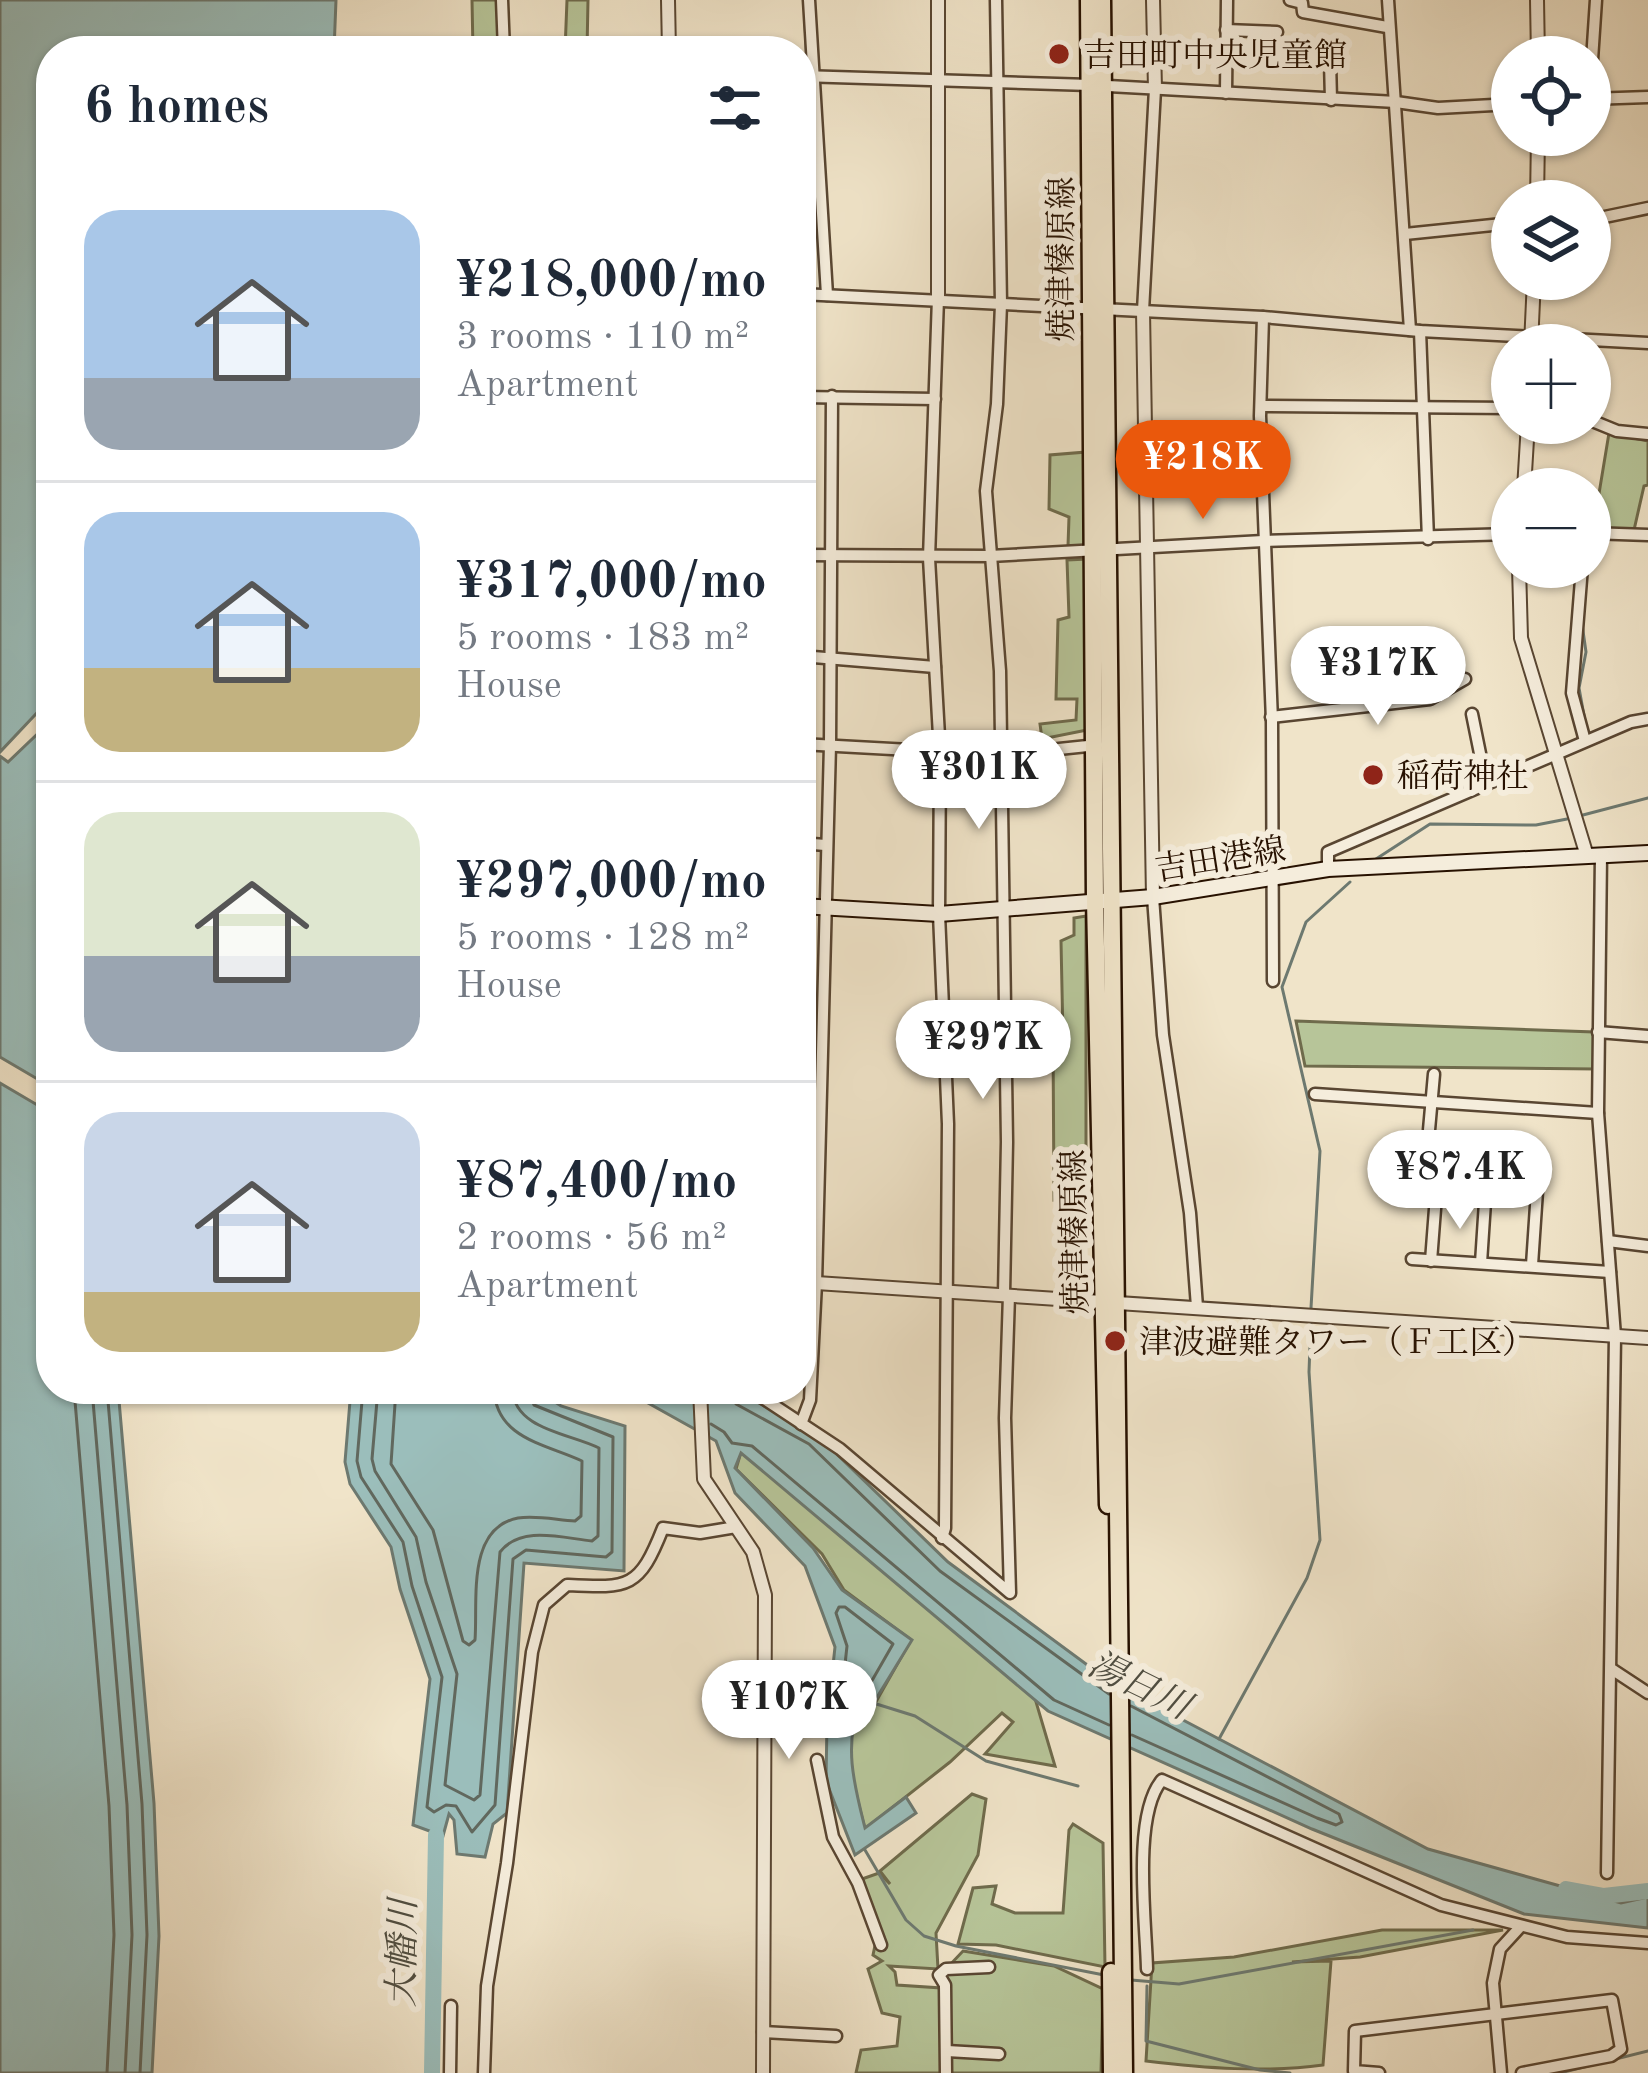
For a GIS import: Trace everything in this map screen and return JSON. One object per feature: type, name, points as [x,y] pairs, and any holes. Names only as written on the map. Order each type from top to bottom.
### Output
[{"type":"main road","name":"焼津榛原線","points":[[1089,0],[1097,86]]},
{"type":"main road","name":"焼津榛原線","points":[[1102,0],[1097,86],[1097,308],[1110,1303],[1106,1479],[1120,1670],[1122,1815],[1116,1966],[1124,2073]]},
{"type":"main road","name":"焼津榛原線","points":[[1102,551],[1097,746],[1104,900]]},
{"type":"main road","name":"吉田港線","points":[[816,907],[939,914],[1153,897],[1328,869],[1648,854]]},
{"type":"main road","name":"焼津榛原線","points":[[1112,2073],[1117,1997]]},
{"type":"street","points":[[502,0],[503,36]]},
{"type":"street","points":[[668,0],[668,36]]},
{"type":"street","points":[[809,0],[809,36]]},
{"type":"street","points":[[938,0],[938,298],[929,558],[940,754],[939,914],[948,1124],[942,1538]]},
{"type":"street","points":[[771,1404],[840,1450],[1010,1593],[1000,671],[987,462],[997,404],[1001,304],[996,0]]},
{"type":"street","points":[[1154,0],[1143,310],[1153,897],[1162,1035],[1190,1213],[1197,1307]]},
{"type":"street","points":[[1226,93],[1227,0]]},
{"type":"street","points":[[1290,0],[1302,3],[1304,12],[1388,27]]},
{"type":"street","points":[[1388,0],[1423,405],[1428,539]]},
{"type":"street","points":[[1538,0],[1538,36]]},
{"type":"street","points":[[1594,36],[1596,0]]},
{"type":"street","points":[[1226,30],[1276,32]]},
{"type":"street","points":[[1294,62],[1330,61],[1331,100]]},
{"type":"street","points":[[816,76],[1154,89],[1396,102],[1438,109],[1491,105]]},
{"type":"street","points":[[1611,95],[1648,98]]},
{"type":"street","points":[[816,168],[827,295]]},
{"type":"street","points":[[1611,216],[1648,208]]},
{"type":"street","points":[[1405,234],[1491,225]]},
{"type":"street","points":[[816,295],[1264,317],[1491,337]]},
{"type":"street","points":[[1264,317],[1261,406],[1273,982]]},
{"type":"street","points":[[1611,342],[1648,343]]},
{"type":"street","points":[[816,1106],[830,745],[832,396]]},
{"type":"street","points":[[816,397],[935,399]]},
{"type":"street","points":[[1261,406],[1491,407]]},
{"type":"street","points":[[1611,429],[1648,434]]},
{"type":"street","points":[[1611,534],[1648,535]]},
{"type":"street","points":[[816,556],[929,558],[1491,535]]},
{"type":"street","points":[[1520,588],[1521,638],[1594,855],[1598,1113],[1615,1336],[1607,1873]]},
{"type":"street","points":[[1580,588],[1573,693],[1585,741]]},
{"type":"street","points":[[816,658],[935,667]]},
{"type":"street","points":[[1271,717],[1430,699],[1465,679]]},
{"type":"street","points":[[1472,715],[1486,783]]},
{"type":"street","points":[[1328,869],[1328,852],[1556,753],[1648,719]]},
{"type":"street","points":[[816,745],[1001,755],[1097,746]]},
{"type":"street","points":[[816,844],[826,845]]},
{"type":"street","points":[[1598,1032],[1648,1036]]},
{"type":"street","points":[[1429,1130],[1434,1073]]},
{"type":"street","points":[[1315,1094],[1598,1113]]},
{"type":"street","points":[[1431,1261],[1437,1183]]},
{"type":"street","points":[[1532,1265],[1537,1191]]},
{"type":"street","points":[[1481,1263],[1485,1202]]},
{"type":"street","points":[[1608,1241],[1648,1246]]},
{"type":"street","points":[[1412,1259],[1610,1272]]},
{"type":"street","points":[[816,1283],[1648,1338]]},
{"type":"street","points":[[701,1404],[704,1479],[762,1570],[765,1595],[763,2073]]},
{"type":"street","points":[[801,1424],[808,1404]]},
{"type":"street","points":[[484,2073],[488,1986],[532,1652],[544,1605],[567,1585],[619,1588],[648,1566],[663,1528],[700,1533],[736,1528]]},
{"type":"street","points":[[1613,1670],[1648,1693]]},
{"type":"street","points":[[817,1760],[833,1837],[857,1883],[880,1945]]},
{"type":"street","points":[[1147,1969],[1146,1831],[1151,1793],[1162,1780],[1441,1904],[1567,1937],[1648,1943]]},
{"type":"street","points":[[1501,2073],[1493,1984],[1500,1949],[1521,1925]]},
{"type":"street","points":[[946,2073],[945,1985],[939,1975],[946,1969],[989,1967]]},
{"type":"street","points":[[1379,2073],[1354,2071],[1355,2031],[1612,2000],[1622,2049],[1611,2056],[1522,2073]]},
{"type":"street","points":[[450,2073],[451,2006]]},
{"type":"street","points":[[763,2032],[836,2036]]},
{"type":"street","points":[[947,2051],[999,2054]]},
{"type":"green space","points":[[472,0],[501,0],[502,36],[473,36]]},
{"type":"green space","points":[[567,0],[588,0],[587,36],[566,36]]},
{"type":"green space","points":[[1611,433],[1648,441],[1648,485],[1634,530],[1611,530],[1611,468],[1603,468]]},
{"type":"green space","points":[[1087,452],[1087,546],[1068,546],[1069,517],[1049,509],[1050,455]]},
{"type":"green space","points":[[1088,559],[1087,730],[1042,739],[1040,724],[1076,720],[1077,699],[1056,699],[1058,620],[1069,617],[1067,560]]},
{"type":"green space","points":[[1086,916],[1086,1196],[1054,1200],[1053,1038],[1063,1037],[1061,941],[1074,935],[1074,918]]},
{"type":"green space","points":[[1296,1021],[1594,1032],[1596,1069],[1305,1066]]},
{"type":"green space","points":[[741,1452],[1034,1695],[1055,1766],[985,1754],[1013,1722],[1002,1713],[950,1762],[865,1829],[851,1766],[850,1734],[860,1704],[873,1707],[911,1640],[844,1590],[822,1554],[736,1469]]},
{"type":"green space","points":[[972,1794],[986,1799],[978,1855],[936,1933],[938,1969],[889,1966],[897,1985],[941,1988],[941,2073],[856,2073],[861,2050],[897,2046],[900,2017],[882,2013],[868,1969],[882,1961],[873,1955],[877,1936],[862,1879],[879,1873],[890,1884],[880,1871]]},
{"type":"green space","points":[[1073,1824],[1103,1843],[1105,1967],[996,1945],[958,1944],[973,1888],[996,1886],[992,1904],[1015,1913],[1063,1913]]},
{"type":"green space","points":[[1382,1930],[1503,1930],[1360,1957],[1292,1962],[1331,1961],[1323,2065],[1235,2069],[1146,2061],[1152,1963],[1234,1957]]},
{"type":"green space","points":[[963,1951],[1054,1966],[1103,1989],[1101,2073],[949,2073],[946,1969]]},
{"type":"water","points":[[0,0],[336,0],[335,36],[36,36],[36,714],[0,752]]},
{"type":"water","points":[[36,735],[36,1078],[0,1057],[0,756],[8,762]]},
{"type":"water","points":[[0,1083],[36,1104],[36,1404],[119,1404],[154,1803],[159,1936],[152,2073],[0,2073]]},
{"type":"water","points":[[350,1404],[558,1404],[625,1426],[624,1571],[524,1563],[507,1813],[493,1824],[485,1857],[457,1854],[454,1820],[449,1814],[443,1836],[413,1825],[430,1679],[391,1547],[350,1484],[345,1462]]},
{"type":"water","points":[[650,1404],[761,1404],[816,1434],[948,1562],[1109,1681],[1428,1849],[1621,1903],[1648,1897],[1648,1928],[1524,1914],[1312,1829],[1048,1711],[741,1453],[735,1468],[813,1548],[842,1590],[912,1640],[871,1707],[860,1705],[851,1751],[865,1828],[906,1797],[916,1813],[855,1855],[826,1781],[835,1647],[805,1566],[735,1493],[716,1441]]},
{"type":"waterway","points":[[804,0],[806,36]]},
{"type":"waterway","points":[[1582,624],[1586,652],[1579,688],[1585,721]]},
{"type":"waterway","points":[[1583,815],[1648,798]]},
{"type":"waterway","points":[[1376,859],[1430,824],[1536,825],[1567,819]]},
{"type":"waterway","points":[[1311,1308],[1320,1151],[1282,987],[1306,922],[1350,882]]},
{"type":"waterway","points":[[1219,1739],[1307,1578],[1320,1540],[1309,1372],[1311,1318]]},
{"type":"waterway","points":[[870,1702],[915,1716],[986,1761],[1078,1786]]},
{"type":"waterway","name":"大幡川","points":[[432,2073],[436,1835]]},
{"type":"waterway","points":[[865,1850],[906,1920],[924,1936],[1104,1975]]},
{"type":"waterway","name":"湯日川","points":[[1566,1889],[1604,1896],[1648,1891]]},
{"type":"waterway","points":[[1131,1980],[1179,1984],[1473,1930]]},
{"type":"waterway","points":[[1147,1986],[1146,2041],[1290,2073]]},
{"type":"waterway","points":[[1560,2073],[1648,2051]]},
{"type":"place","name":"吉田町中央児童館","points":[[1059,54]]},
{"type":"place","name":"稲荷神社","points":[[1373,775]]},
{"type":"place","name":"津波避難タワー（Ｆ工区）","points":[[1115,1341]]}]
